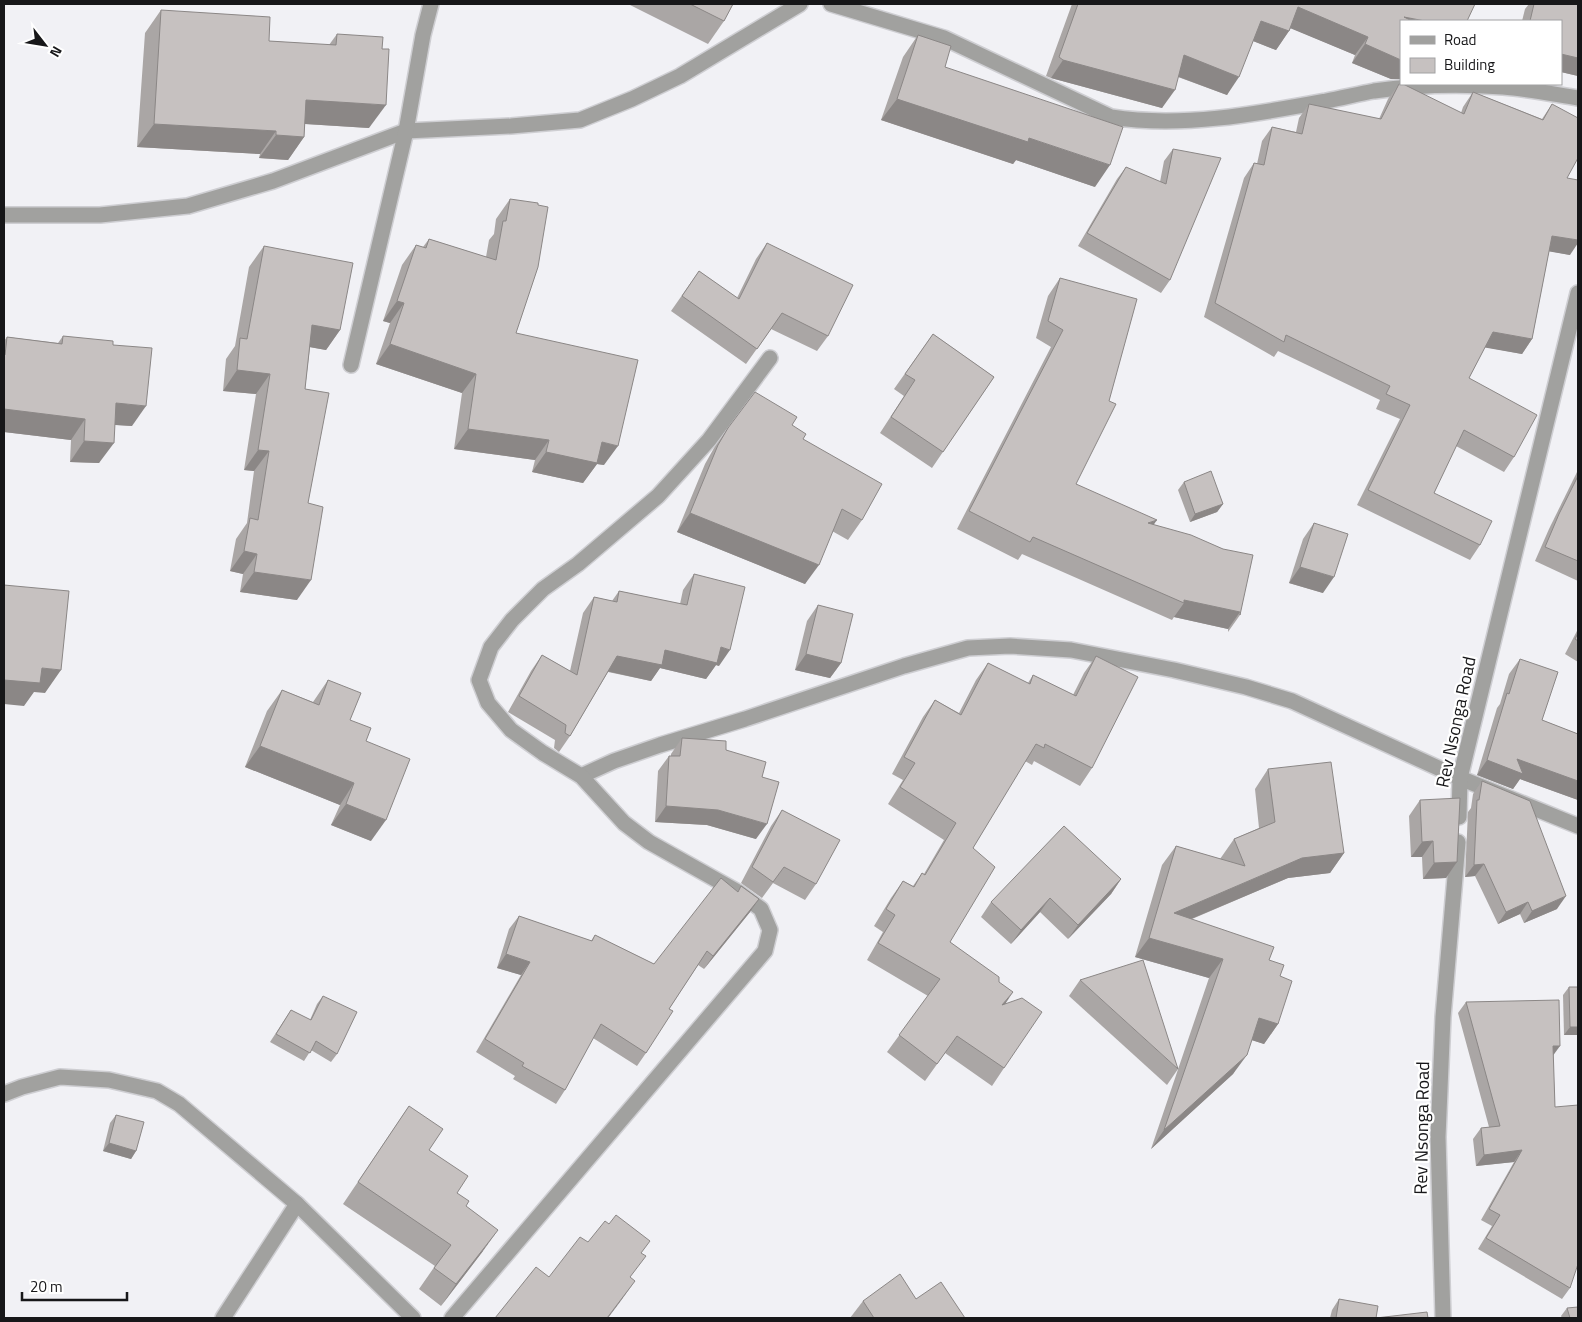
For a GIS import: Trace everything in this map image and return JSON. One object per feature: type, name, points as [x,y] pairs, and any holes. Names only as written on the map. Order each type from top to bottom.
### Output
[{"type":"street","points":[[351,365],[406,131],[423,35],[431,4]]},
{"type":"street","points":[[4,215],[100,215],[188,206],[273,181],[406,131],[510,126],[580,120],[632,99],[680,76],[800,4]]},
{"type":"street","points":[[831,4],[944,38],[1111,117],[1135,121],[1168,121],[1234,116],[1281,110],[1374,91],[1403,89],[1504,87],[1578,98]]},
{"type":"street","name":"Rev Nsonga Road","points":[[1443,1318],[1438,1137],[1443,1017],[1457,864],[1460,778],[1578,293]]},
{"type":"street","points":[[452,1318],[765,951],[770,930],[760,909],[738,892],[643,837],[624,823],[581,776],[543,754],[512,730],[488,703],[479,680],[491,647],[512,620],[543,589],[578,564],[658,496],[709,440],[770,358]]},
{"type":"street","points":[[581,776],[614,761],[660,745],[745,720],[904,666],[968,648],[1010,646],[1071,650],[1174,670],[1246,687],[1292,701],[1460,778],[1578,826]]},
{"type":"street","points":[[4,1094],[22,1087],[60,1078],[110,1080],[157,1091],[179,1104],[298,1204],[413,1318]]},
{"type":"street","points":[[223,1318],[298,1204]]},
{"type":"building","points":[[690,4],[733,4],[724,21]]},
{"type":"building","points":[[1078,4],[1475,4],[1467,20],[1420,20],[1404,17],[1410,20],[1400,20],[1400,60],[1365,44],[1368,37],[1298,7],[1289,31],[1261,21],[1239,77],[1184,55],[1175,90],[1063,60],[1059,57]]},
{"type":"building","points":[[1534,4],[1578,4],[1578,58],[1562,54],[1562,20],[1530,20]]},
{"type":"building","points":[[161,10],[270,17],[269,41],[336,45],[337,34],[383,37],[382,49],[389,49],[386,105],[306,100],[304,137],[276,135],[276,131],[154,124]]},
{"type":"building","points":[[918,35],[951,46],[945,67],[1123,127],[1110,165],[1029,138],[1028,142],[897,99]]},
{"type":"building","points":[[1399,84],[1405,85],[1464,114],[1473,92],[1543,120],[1552,104],[1578,118],[1578,158],[1567,178],[1578,180],[1578,240],[1552,236],[1532,339],[1493,332],[1469,378],[1537,415],[1514,457],[1464,430],[1434,493],[1492,521],[1480,545],[1368,490],[1410,405],[1386,394],[1390,386],[1286,335],[1284,342],[1215,303],[1254,163],[1264,165],[1272,127],[1302,134],[1309,104],[1381,119]]},
{"type":"building","points":[[1173,149],[1221,158],[1170,280],[1087,233],[1126,167],[1166,184]]},
{"type":"building","points":[[510,199],[538,203],[538,205],[548,207],[538,267],[516,333],[638,360],[618,446],[602,442],[597,463],[546,452],[549,440],[468,429],[476,374],[390,344],[404,303],[397,301],[416,245],[426,248],[429,239],[496,260],[503,221],[506,221]]},
{"type":"building","points":[[767,243],[853,285],[828,336],[782,313],[757,349],[682,296],[699,271],[739,299]]},
{"type":"building","points":[[264,246],[353,263],[340,330],[312,325],[305,389],[329,393],[308,503],[323,507],[311,580],[254,572],[257,554],[244,551],[250,518],[258,520],[269,451],[258,450],[270,374],[237,370],[240,338],[247,339]]},
{"type":"building","points":[[1060,278],[1137,299],[1109,401],[1116,404],[1076,484],[1157,520],[1148,523],[1191,535],[1223,549],[1253,555],[1240,615],[1240,612],[1184,600],[1184,603],[1033,537],[1030,542],[969,511],[1063,330],[1048,321]]},
{"type":"building","points":[[933,334],[994,377],[943,452],[891,417],[915,380],[905,374]]},
{"type":"building","points":[[63,336],[113,341],[113,345],[152,348],[146,406],[116,403],[114,443],[84,441],[85,419],[4,409],[4,355],[7,337],[62,344]]},
{"type":"building","points":[[755,392],[797,417],[792,425],[806,434],[803,439],[882,484],[862,520],[842,509],[819,565],[690,513],[718,445],[728,428]]},
{"type":"building","points":[[1211,471],[1223,504],[1195,514],[1184,482]]},
{"type":"building","points":[[1578,476],[1578,561],[1545,547]]},
{"type":"building","points":[[1314,523],[1348,534],[1334,577],[1300,567]]},
{"type":"building","points":[[694,574],[745,587],[730,650],[721,647],[717,663],[665,650],[662,665],[617,656],[570,736],[565,733],[566,725],[519,696],[542,655],[577,675],[594,597],[617,602],[619,591],[687,605]]},
{"type":"building","points":[[4,585],[69,591],[61,670],[42,668],[40,683],[4,680]]},
{"type":"building","points":[[818,605],[853,614],[841,663],[806,654]]},
{"type":"building","points":[[1096,656],[1138,677],[1092,768],[1045,744],[1044,748],[1036,744],[973,848],[995,867],[950,942],[999,977],[999,982],[1013,992],[1002,1005],[1022,998],[1042,1012],[1004,1068],[957,1036],[937,1064],[899,1035],[940,979],[878,943],[895,915],[886,909],[903,881],[914,887],[922,873],[925,875],[956,823],[900,787],[915,763],[904,757],[935,700],[961,715],[988,663],[1030,684],[1033,675],[1076,696]]},
{"type":"building","points":[[1520,659],[1558,672],[1542,720],[1578,734],[1578,781],[1517,759],[1523,774],[1487,760],[1507,693],[1509,694]]},
{"type":"building","points":[[328,680],[361,693],[350,720],[371,728],[366,741],[410,759],[386,820],[346,804],[354,783],[260,746],[282,690],[319,705]]},
{"type":"building","points":[[682,738],[726,741],[726,750],[766,762],[762,777],[779,782],[767,824],[718,810],[666,806],[669,756],[680,756]]},
{"type":"building","points":[[1331,762],[1344,853],[1302,858],[1174,913],[1274,947],[1269,960],[1284,965],[1280,976],[1292,981],[1278,1024],[1259,1018],[1247,1055],[1164,1130],[1223,959],[1149,938],[1176,846],[1245,866],[1234,839],[1275,822],[1268,769]]},
{"type":"building","points":[[1482,781],[1530,801],[1566,896],[1532,911],[1528,902],[1506,912],[1484,864],[1474,865],[1477,800],[1479,800]]},
{"type":"building","points":[[1460,798],[1457,862],[1434,863],[1433,841],[1422,842],[1420,800]]},
{"type":"building","points":[[782,810],[840,840],[816,884],[784,867],[773,882],[752,867]]},
{"type":"building","points":[[1064,826],[1121,879],[1078,925],[1050,898],[1021,930],[991,902]]},
{"type":"building","points":[[721,878],[738,892],[741,886],[759,899],[713,956],[707,951],[669,1009],[673,1011],[646,1053],[601,1024],[565,1090],[522,1066],[524,1063],[485,1039],[530,962],[506,954],[519,916],[592,941],[595,935],[654,964]]},
{"type":"building","points":[[1143,960],[1178,1069],[1080,980]]},
{"type":"building","points":[[1569,987],[1578,987],[1578,1027],[1570,1027]]},
{"type":"building","points":[[323,996],[357,1012],[337,1054],[316,1041],[310,1053],[276,1034],[291,1010],[311,1020]]},
{"type":"building","points":[[1559,1000],[1560,1046],[1553,1046],[1555,1107],[1578,1105],[1578,1264],[1570,1288],[1486,1238],[1500,1215],[1489,1209],[1522,1150],[1484,1155],[1481,1128],[1500,1126],[1466,1002]]},
{"type":"building","points":[[409,1106],[443,1129],[429,1150],[468,1176],[457,1193],[469,1201],[466,1206],[498,1230],[456,1284],[434,1268],[451,1245],[358,1182]]},
{"type":"building","points":[[116,1115],[144,1122],[136,1151],[109,1143]]},
{"type":"building","points":[[616,1215],[650,1241],[641,1253],[646,1256],[630,1277],[635,1281],[607,1318],[495,1318],[536,1267],[549,1277],[580,1237],[588,1242],[605,1221],[609,1224]]},
{"type":"building","points":[[900,1274],[916,1299],[941,1282],[965,1318],[874,1318],[863,1301]]},
{"type":"building","points":[[1339,1299],[1378,1306],[1376,1318],[1336,1318]]},
{"type":"building","points":[[1578,1307],[1578,1318],[1570,1318],[1567,1308]]},
{"type":"building","points":[[1427,1312],[1428,1318],[1376,1318]]}]
